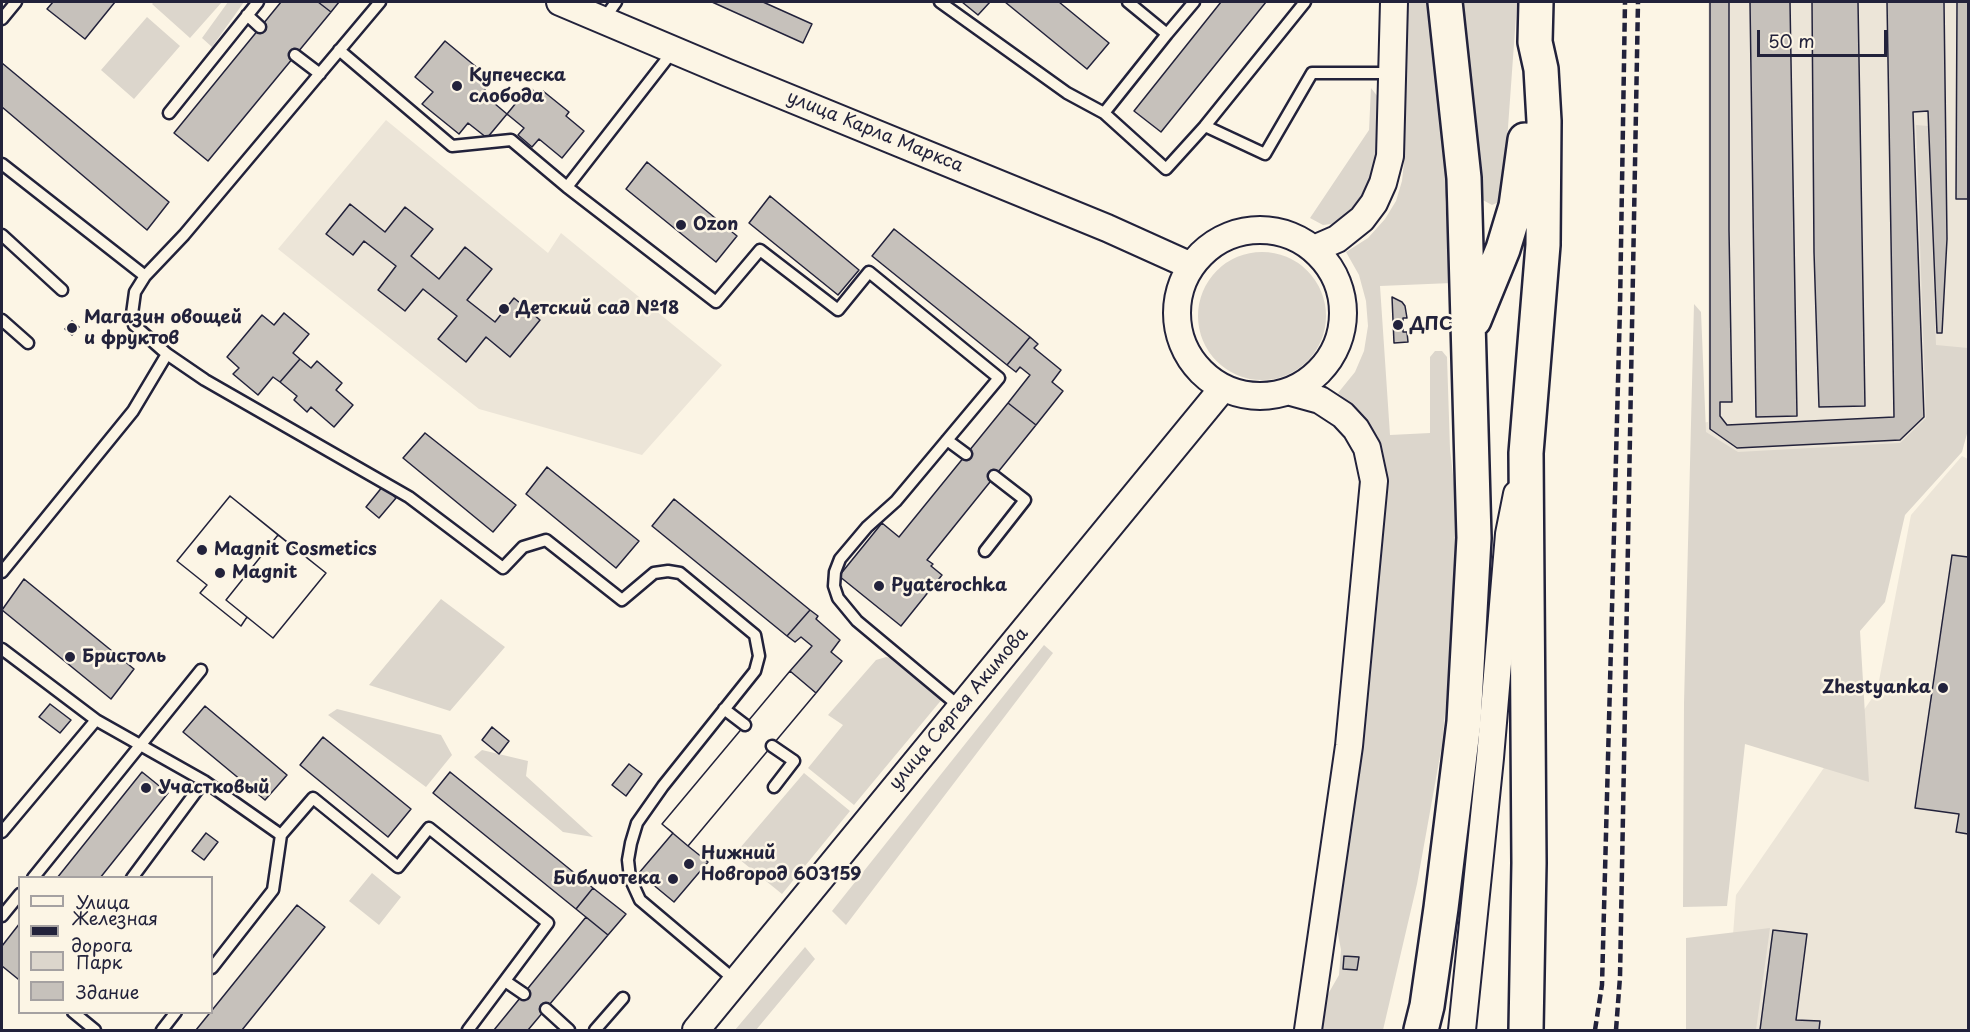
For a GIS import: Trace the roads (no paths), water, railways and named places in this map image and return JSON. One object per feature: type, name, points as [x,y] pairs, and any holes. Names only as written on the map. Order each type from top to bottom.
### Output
[{"type":"main road","points":[[1421,1030],[1427,1006],[1440,919],[1464,722],[1474,538],[1464,178],[1444,2]]},
{"type":"main road","points":[[1469,330],[1503,249],[1516,206],[1523,168],[1535,42],[1536,2]]},
{"type":"main road","points":[[1526,1030],[1529,862],[1526,453],[1543,245],[1544,121],[1541,69],[1535,42]]},
{"type":"street","name":"улица Карла Маркса","points":[[560,2],[610,10],[674,50],[1107,228],[1189,265]]},
{"type":"street","points":[[1314,249],[1337,239],[1362,219],[1374,203],[1383,183],[1390,156],[1394,2]]},
{"type":"street","points":[[1259,230],[1286,235],[1314,249],[1329,267],[1340,291],[1343,318],[1337,345],[1323,368],[1307,383],[1291,392],[1249,396],[1223,388],[1200,371],[1185,349],[1177,321],[1179,294],[1189,265],[1209,248],[1233,235],[1259,230]]},
{"type":"street","name":"улица Сергея Акимова","points":[[696,1030],[1223,388]]},
{"type":"street","points":[[1291,392],[1320,400],[1343,415],[1356,429],[1367,448],[1374,481],[1349,746],[1308,1030]]},
{"type":"street","points":[[1462,1030],[1490,758],[1509,534],[1526,453]]},
{"type":"lane","points":[[2,19],[15,2]]},
{"type":"lane","points":[[169,113],[258,2]]},
{"type":"lane","points":[[381,2],[184,235],[145,276],[135,292],[132,314],[134,325],[167,354],[205,380],[409,497],[503,568],[523,547],[546,540],[622,600],[654,573],[668,571],[680,573],[755,635],[759,656],[755,671],[663,786],[637,823],[628,860],[630,878],[640,900],[736,981]]},
{"type":"lane","points":[[940,2],[1067,93],[1104,113],[1166,169],[1205,126],[1305,2]]},
{"type":"lane","points":[[1128,2],[1167,34]]},
{"type":"lane","points":[[1104,113],[1194,2]]},
{"type":"lane","points":[[247,15],[260,27]]},
{"type":"lane","points":[[339,50],[452,146],[511,140],[567,187],[716,302],[760,250],[838,310],[869,272],[999,378],[896,501],[867,527],[840,559],[835,572],[834,586],[838,598],[857,621],[960,707]]},
{"type":"lane","points":[[567,187],[674,50]]},
{"type":"lane","points":[[295,56],[320,74]]},
{"type":"lane","points":[[1205,126],[1265,154],[1312,73],[1393,73]]},
{"type":"lane","points":[[2,164],[145,276]]},
{"type":"lane","points":[[2,236],[62,290]]},
{"type":"lane","points":[[2,320],[28,343]]},
{"type":"lane","points":[[2,572],[133,411],[167,354]]},
{"type":"lane","points":[[947,440],[966,454]]},
{"type":"lane","points":[[985,551],[1025,500],[994,476]]},
{"type":"lane","points":[[2,649],[96,720],[204,781],[281,835]]},
{"type":"lane","points":[[35,876],[201,670]]},
{"type":"lane","points":[[724,709],[745,725]]},
{"type":"lane","points":[[2,832],[96,720]]},
{"type":"lane","points":[[772,746],[794,761],[774,787]]},
{"type":"lane","points":[[133,876],[204,781]]},
{"type":"lane","points":[[213,967],[273,890],[281,835],[313,798],[398,867],[429,828],[548,923],[468,1030]]},
{"type":"lane","points":[[2,916],[18,896]]},
{"type":"lane","points":[[505,981],[524,994]]},
{"type":"lane","points":[[595,1030],[623,998]]},
{"type":"lane","points":[[546,1010],[568,1030]]},
{"type":"lane","points":[[75,1014],[95,1030]]},
{"type":"lane","points":[[162,1030],[175,1014]]},
{"type":"railway","points":[[1595,1030],[1602,985],[1620,307],[1625,2]]},
{"type":"railway","points":[[1616,1030],[1620,977],[1638,2]]},
{"type":"place","name":"Купеческа слобода","points":[[457,86]]},
{"type":"place","name":"Ozon","points":[[681,225]]},
{"type":"place","name":"Детский сад №18","points":[[504,309]]},
{"type":"place","name":"ДПС","points":[[1398,325]]},
{"type":"place","name":"Магазин овощей и фруктов","points":[[72,328]]},
{"type":"place","name":"Magnit Cosmetics","points":[[202,550]]},
{"type":"place","name":"Magnit","points":[[220,573]]},
{"type":"place","name":"Pyaterochka","points":[[879,586]]},
{"type":"place","name":"Бристоль","points":[[70,657]]},
{"type":"place","name":"Zhestyanka","points":[[1943,688]]},
{"type":"place","name":"Участковый","points":[[146,788]]},
{"type":"place","name":"Нижний Новгород 603159","points":[[689,864]]},
{"type":"place","name":"Библиотека","points":[[673,879]]}]
